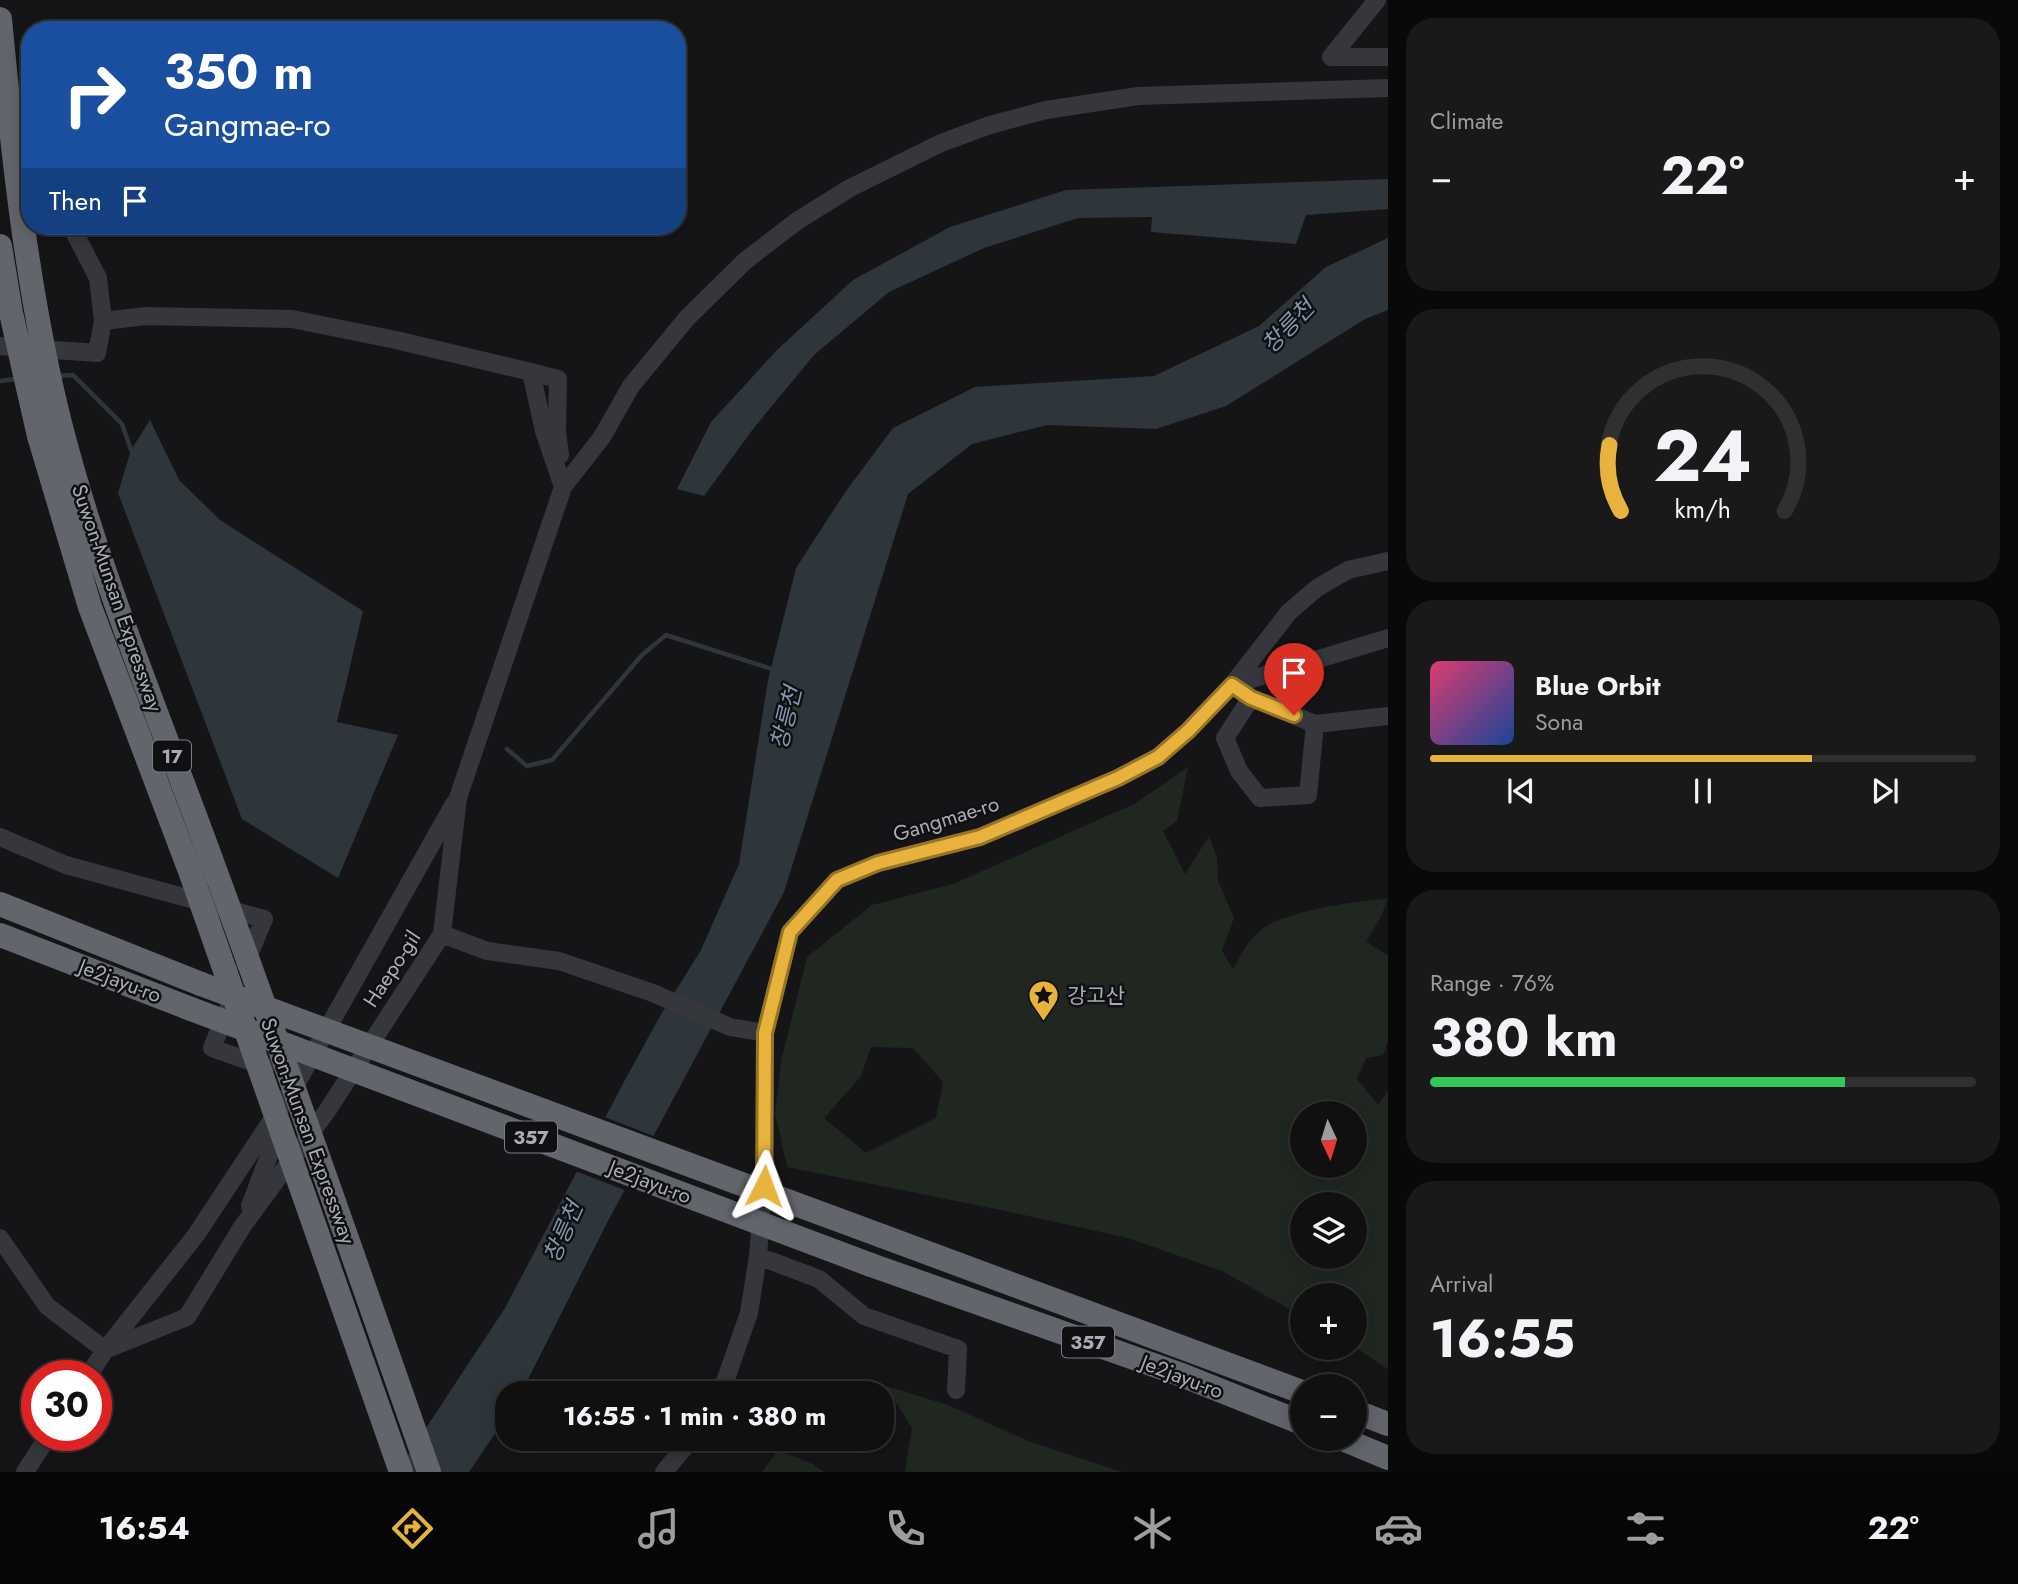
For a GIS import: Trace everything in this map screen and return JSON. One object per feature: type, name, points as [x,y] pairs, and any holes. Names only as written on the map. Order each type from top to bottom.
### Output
[{"type":"highway","name":"Suwon-Munsan Expressway","points":[[0,19],[21,212]]},
{"type":"highway","name":"Suwon-Munsan Expressway","points":[[24,235],[35,305],[61,427],[113,597],[215,869],[429,1472]]},
{"type":"highway","name":"Suwon-Munsan Expressway","points":[[0,246],[11,313],[39,436],[90,607],[190,871],[401,1472]]},
{"type":"highway","name":"Je2jayu-ro","points":[[0,904],[201,984],[1290,1388]]},
{"type":"highway","name":"Je2jayu-ro","points":[[0,935],[871,1265],[1179,1374],[1290,1418]]},
{"type":"highway","points":[[1367,1416],[1388,1424]]},
{"type":"highway","points":[[1367,1449],[1388,1458]]},
{"type":"street","points":[[1377,0],[1331,57],[1388,57]]},
{"type":"street","points":[[563,487],[602,437],[631,386],[687,318],[745,261],[797,221],[898,163],[990,125],[1046,110],[1138,96],[1388,88]]},
{"type":"street","points":[[0,139],[21,162]]},
{"type":"street","points":[[0,346],[97,353],[103,321],[98,278],[76,235]]},
{"type":"street","points":[[103,321],[146,316],[292,319],[396,340],[558,379],[557,431],[563,487]]},
{"type":"street","points":[[531,372],[544,431],[563,487]]},
{"type":"street","name":"Haepo-gil","points":[[105,1350],[187,1317],[242,1227],[327,1111],[442,934],[458,798],[563,487]]},
{"type":"street","name":"Gangmae-ro","points":[[725,1381],[749,1313],[758,1256],[765,1162],[765,1033],[790,932],[837,880],[878,863],[980,837],[1118,778],[1158,757],[1188,731],[1232,685],[1289,612],[1317,588],[1349,570],[1388,561]]},
{"type":"street","name":"Gangmae-ro","points":[[1232,685],[1388,638]]},
{"type":"street","points":[[1232,685],[1251,698],[1315,724],[1388,716]]},
{"type":"street","points":[[1251,698],[1225,738],[1239,771],[1260,798],[1308,795],[1315,724]]},
{"type":"street","points":[[98,1360],[196,1235],[299,1079],[458,798]]},
{"type":"street","points":[[0,837],[66,865],[264,919],[212,1048],[299,1079]]},
{"type":"street","points":[[442,934],[486,951],[559,961],[653,993],[730,1027],[765,1033]]},
{"type":"street","points":[[242,1227],[299,1079]]},
{"type":"street","points":[[0,1238],[47,1306],[105,1350]]},
{"type":"street","points":[[758,1256],[819,1279],[864,1316],[958,1349],[956,1390]]},
{"type":"street","points":[[25,1472],[39,1451]]},
{"type":"street","points":[[664,1472],[681,1451]]},
{"type":"shaded area","points":[[1188,767],[1177,821],[1163,831],[1185,874],[1209,836],[1217,858],[1218,881],[1234,918],[1222,951],[1233,969],[1255,935],[1277,921],[1324,907],[1387,899],[1382,915],[1366,942],[1388,955],[1388,1041],[1383,1055],[1366,1058],[1357,1079],[1378,1105],[1388,1091],[1388,1369],[1367,1355],[1367,1283],[1290,1283],[1290,1309],[1222,1271],[1128,1238],[787,1167],[775,1113],[782,1057],[807,957],[872,905],[953,884],[1134,804]],"holes":[[[871,1047],[913,1048],[943,1082],[936,1118],[866,1153],[824,1118],[861,1076]]]},
{"type":"shaded area","points":[[894,1388],[948,1405],[1028,1441],[1122,1472],[905,1472],[912,1428],[894,1399]]},
{"type":"shaded area","points":[[777,1451],[780,1451],[813,1464],[824,1472],[762,1472]]},
{"type":"water","points":[[1388,179],[1388,209],[1306,215],[1296,244],[1151,232],[1152,217],[1078,218],[984,248],[889,292],[814,355],[753,429],[704,496],[677,489],[711,422],[777,350],[853,280],[950,227],[1066,190]]},
{"type":"water","name":"창릉천","points":[[1388,238],[1388,310],[1365,319],[1226,406],[1156,429],[1047,425],[972,444],[908,494],[784,892],[608,1221],[527,1381],[495,1381],[495,1434],[469,1472],[397,1472],[505,1308],[660,1016],[701,950],[739,864],[768,680],[796,568],[846,491],[893,428],[975,387],[1154,376],[1259,326],[1326,267]]},
{"type":"water","points":[[150,420],[179,480],[220,520],[363,611],[337,722],[398,735],[338,878],[242,819],[118,493],[131,450]]},
{"type":"pier","points":[[602,1116],[656,1137],[627,1191],[573,1170]]},
{"type":"waterway","points":[[57,376],[73,375],[122,424],[131,450]]},
{"type":"waterway","points":[[0,381],[16,379]]},
{"type":"waterway","points":[[507,749],[527,766],[552,760],[642,655],[666,635],[775,670]]},
{"type":"place","name":"강고산","points":[[1044,1023]]},
{"type":"route","points":[[764,1186],[765,1033],[790,932],[837,880],[878,863],[980,837],[1118,778],[1158,757],[1188,731],[1232,685],[1251,698],[1294,715]]}]
